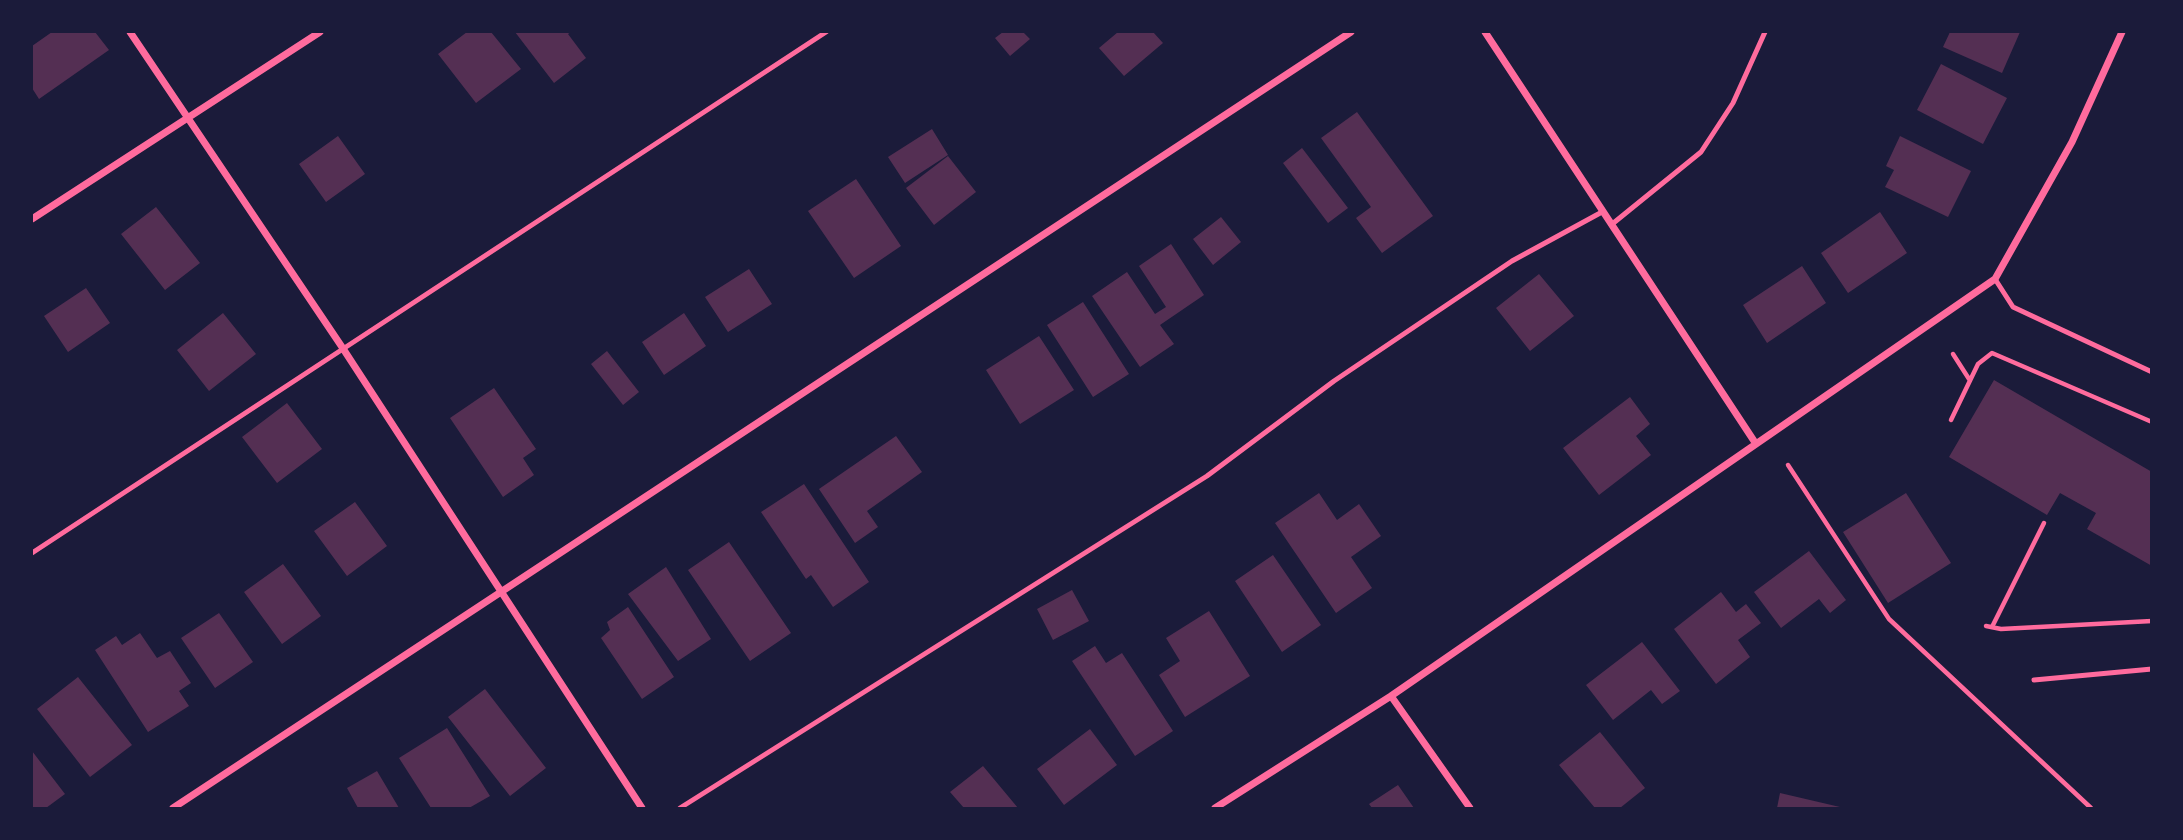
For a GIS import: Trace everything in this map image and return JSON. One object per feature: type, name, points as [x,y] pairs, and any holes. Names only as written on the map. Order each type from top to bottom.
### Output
[{"type":"street","points":[[130,32],[342,347],[642,808]]},
{"type":"street","points":[[32,219],[320,32]]},
{"type":"street","points":[[173,808],[1351,32]]},
{"type":"street","points":[[1485,32],[1756,444]]},
{"type":"street","points":[[1215,808],[1391,696],[1995,279],[2072,142],[2122,32]]},
{"type":"street","points":[[1391,696],[1470,808]]},
{"type":"lane","points":[[32,553],[342,347],[826,32]]},
{"type":"lane","points":[[1611,226],[1701,152],[1733,103],[1765,32]]},
{"type":"lane","points":[[680,808],[1207,476],[1334,381],[1512,261],[1602,212]]},
{"type":"lane","points":[[1995,279],[2014,307],[2151,372]]},
{"type":"lane","points":[[2034,680],[2151,669]]},
{"type":"path","points":[[1951,420],[1978,364],[1992,353],[2151,422]]},
{"type":"path","points":[[1953,354],[1970,380]]},
{"type":"path","points":[[1788,465],[1889,619],[2091,808]]},
{"type":"path","points":[[2044,523],[1989,626],[2151,621]]},
{"type":"building","points":[[52,32],[95,32],[109,50],[39,99],[32,88],[32,46]]},
{"type":"building","points":[[467,32],[491,32],[521,69],[476,103],[438,54]]},
{"type":"building","points":[[515,32],[571,32],[568,34],[586,58],[554,83]]},
{"type":"building","points":[[1003,32],[1023,32],[1030,39],[1010,56],[995,38]]},
{"type":"building","points":[[1118,32],[1153,32],[1163,43],[1124,76],[1099,48]]},
{"type":"building","points":[[1950,32],[2020,32],[2002,73],[1943,47]]},
{"type":"building","points":[[1941,64],[2007,98],[1983,144],[1917,110]]},
{"type":"building","points":[[1357,112],[1433,216],[1382,253],[1356,218],[1371,207],[1321,138]]},
{"type":"building","points":[[932,129],[948,155],[905,183],[888,157]]},
{"type":"building","points":[[338,136],[365,174],[326,202],[299,164]]},
{"type":"building","points":[[1900,136],[1971,171],[1948,217],[1885,187],[1894,170],[1886,166]]},
{"type":"building","points":[[1302,148],[1348,208],[1328,223],[1283,163]]},
{"type":"building","points":[[948,156],[976,192],[934,225],[906,188]]},
{"type":"building","points":[[856,179],[901,246],[854,278],[808,211]]},
{"type":"building","points":[[156,207],[200,263],[165,290],[121,234]]},
{"type":"building","points":[[1880,212],[1907,253],[1848,293],[1821,253]]},
{"type":"building","points":[[1221,217],[1241,242],[1213,265],[1193,239]]},
{"type":"building","points":[[1171,244],[1204,295],[1160,325],[1174,344],[1140,367],[1092,296],[1127,272],[1155,314],[1166,307],[1139,266]]},
{"type":"building","points":[[1802,266],[1826,303],[1767,343],[1743,305]]},
{"type":"building","points":[[749,269],[772,304],[728,332],[705,297]]},
{"type":"building","points":[[1539,274],[1574,316],[1530,351],[1496,308]]},
{"type":"building","points":[[86,288],[110,323],[68,352],[44,316]]},
{"type":"building","points":[[1083,302],[1129,374],[1093,397],[1047,325]]},
{"type":"building","points":[[223,313],[256,354],[209,391],[177,350]]},
{"type":"building","points":[[684,313],[706,346],[664,375],[642,342]]},
{"type":"building","points":[[1039,336],[1074,390],[1020,424],[986,370]]},
{"type":"building","points":[[607,351],[639,392],[623,405],[591,364]]},
{"type":"building","points":[[1994,380],[2152,472],[2152,566],[2087,529],[2096,513],[2060,493],[2047,515],[1949,457]]},
{"type":"building","points":[[494,388],[536,449],[523,458],[534,475],[503,497],[450,418]]},
{"type":"building","points":[[1630,397],[1650,424],[1636,436],[1651,455],[1599,495],[1563,448]]},
{"type":"building","points":[[287,403],[322,449],[277,483],[242,437]]},
{"type":"building","points":[[896,436],[922,472],[867,511],[878,527],[855,543],[819,489]]},
{"type":"building","points":[[804,484],[869,582],[833,607],[811,575],[806,579],[761,512]]},
{"type":"building","points":[[1319,493],[1337,520],[1359,504],[1381,536],[1351,557],[1372,588],[1336,613],[1275,523]]},
{"type":"building","points":[[1906,493],[1951,563],[1888,603],[1843,532]]},
{"type":"building","points":[[355,502],[387,546],[347,576],[314,531]]},
{"type":"building","points":[[729,542],[791,633],[750,661],[688,570]]},
{"type":"building","points":[[1809,551],[1846,600],[1830,613],[1819,599],[1781,628],[1754,592]]},
{"type":"building","points":[[1273,555],[1321,625],[1282,652],[1235,581]]},
{"type":"building","points":[[283,564],[321,616],[282,644],[244,592]]},
{"type":"building","points":[[666,567],[711,639],[678,661],[628,594]]},
{"type":"building","points":[[1072,590],[1089,621],[1053,640],[1037,609]]},
{"type":"building","points":[[1721,592],[1736,612],[1746,604],[1761,623],[1738,640],[1750,657],[1716,684],[1674,629]]},
{"type":"building","points":[[628,607],[674,677],[642,699],[601,638],[610,630],[607,622]]},
{"type":"building","points":[[1209,611],[1250,676],[1185,717],[1159,675],[1180,661],[1166,638]]},
{"type":"building","points":[[219,613],[253,662],[215,688],[181,638]]},
{"type":"building","points":[[140,633],[157,658],[170,651],[191,683],[179,691],[189,706],[148,732],[95,650],[116,636],[122,645]]},
{"type":"building","points":[[1642,642],[1680,691],[1662,704],[1651,690],[1613,720],[1586,685]]},
{"type":"building","points":[[1095,646],[1106,663],[1122,653],[1173,731],[1135,756],[1072,661]]},
{"type":"building","points":[[78,677],[132,745],[90,777],[37,709]]},
{"type":"building","points":[[485,689],[546,768],[510,796],[448,717]]},
{"type":"building","points":[[447,728],[490,796],[469,808],[431,808],[399,758]]},
{"type":"building","points":[[1090,729],[1117,765],[1064,805],[1037,769]]},
{"type":"building","points":[[1600,732],[1645,788],[1620,808],[1595,808],[1559,765]]},
{"type":"building","points":[[32,751],[65,794],[46,808],[32,808]]},
{"type":"building","points":[[983,766],[1018,808],[964,808],[950,792]]},
{"type":"building","points":[[377,771],[399,808],[358,808],[347,788]]},
{"type":"building","points":[[1398,785],[1414,808],[1372,808],[1369,804]]},
{"type":"building","points":[[1780,793],[1840,807],[1840,808],[1777,808]]}]
